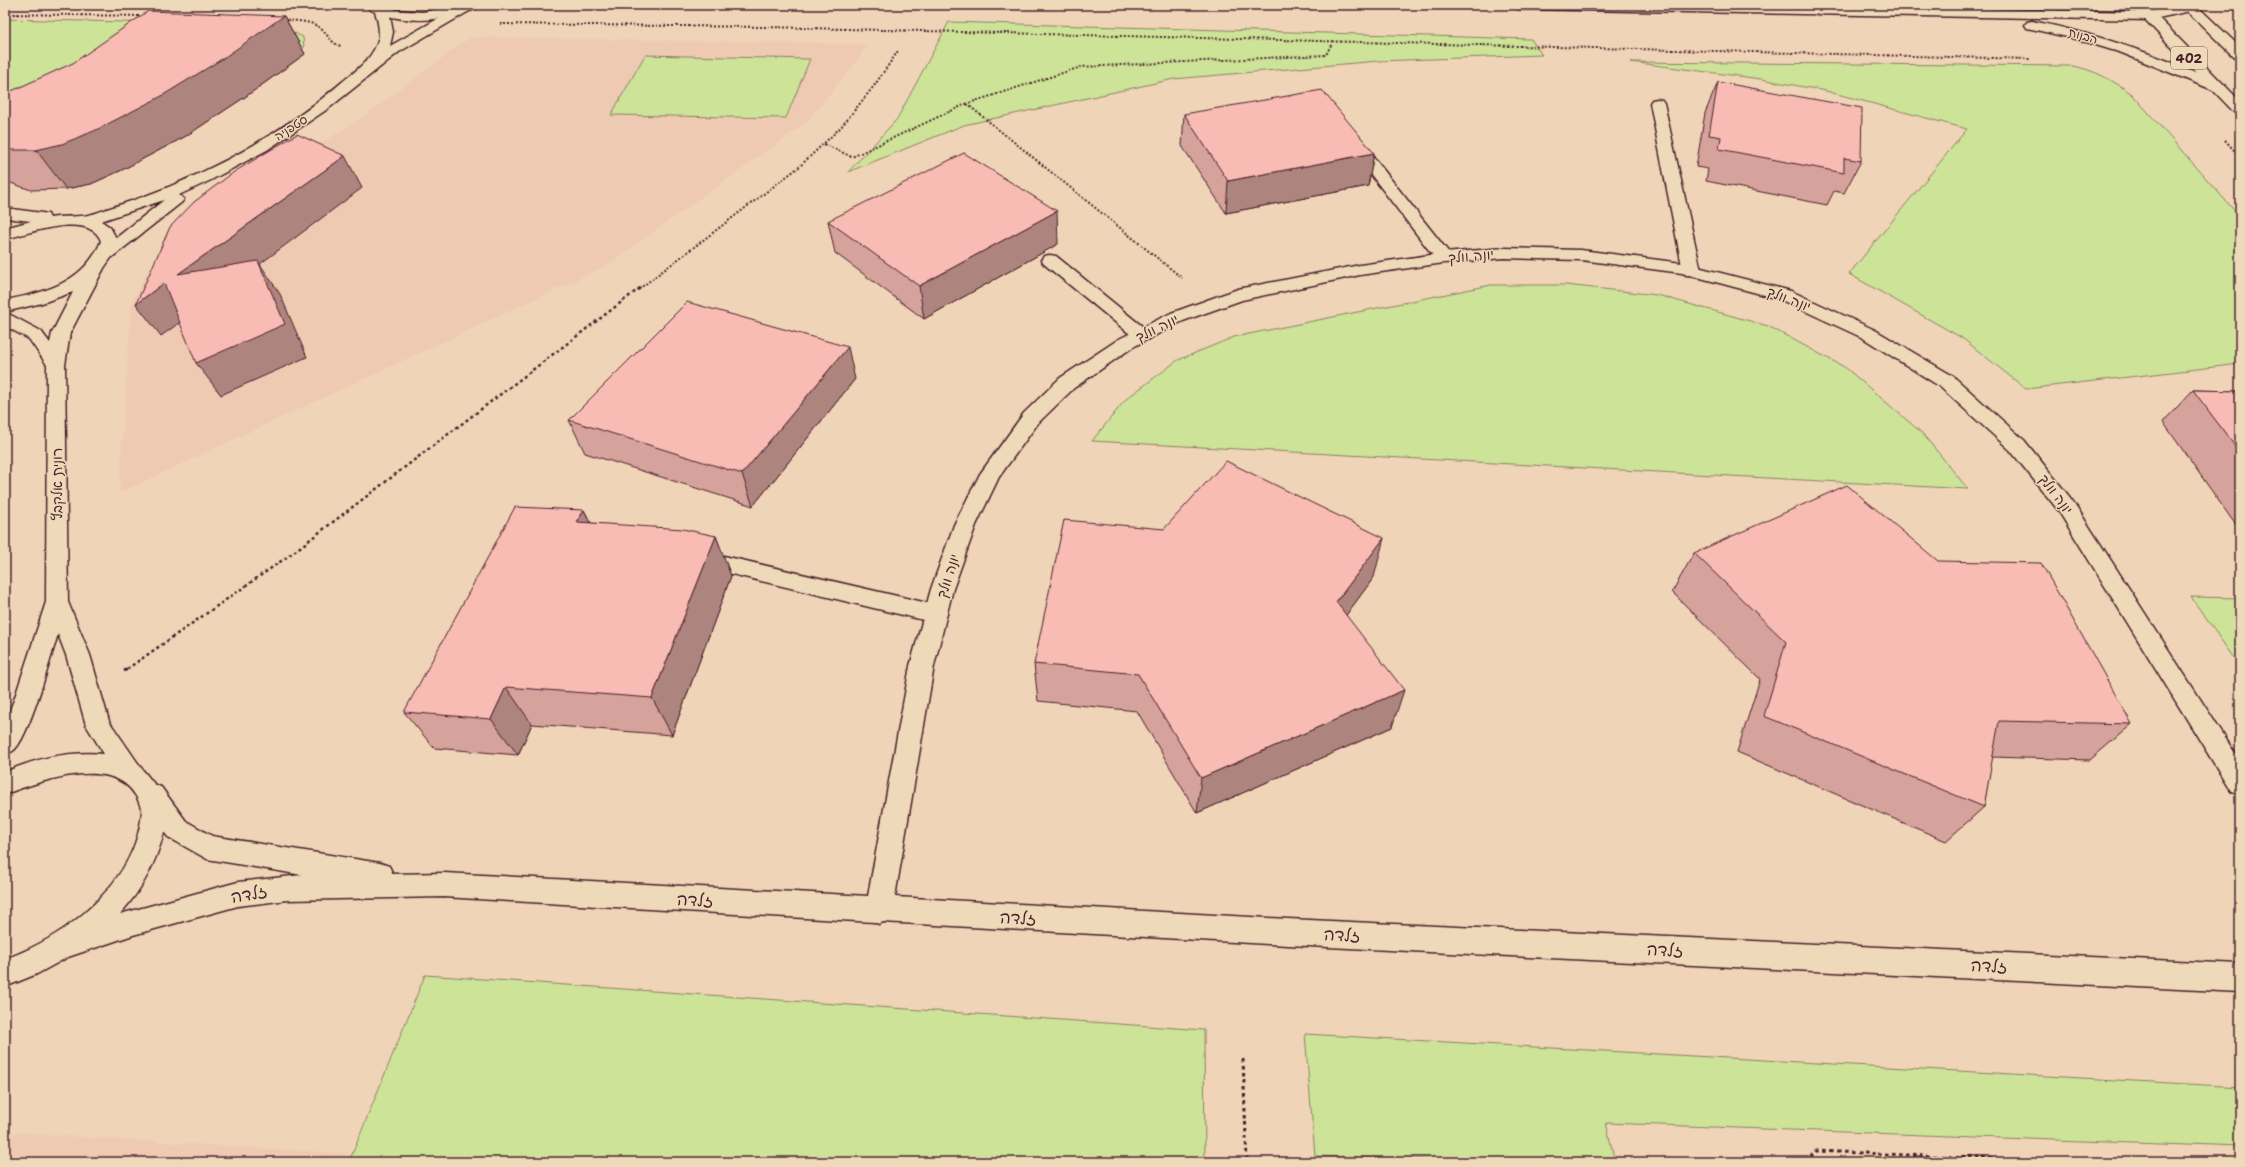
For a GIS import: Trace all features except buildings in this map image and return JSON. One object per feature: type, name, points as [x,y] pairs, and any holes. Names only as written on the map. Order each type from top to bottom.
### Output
[{"type":"street","name":"הבנות","points":[[1518,5],[2149,16],[2186,6]]},
{"type":"street","name":"402","points":[[2138,5],[2240,110]]},
{"type":"street","points":[[377,8],[400,15],[422,16],[446,13],[471,6]]},
{"type":"street","name":"סטפניה","points":[[95,268],[106,254],[164,207],[204,179],[242,158],[317,111],[352,84],[370,66],[410,39],[471,6]]},
{"type":"street","name":"402","points":[[2186,6],[2240,55]]},
{"type":"street","points":[[377,8],[387,27],[386,40]]},
{"type":"street","name":"הבנות","points":[[1941,12],[2064,30],[2119,46],[2178,68],[2218,87]]},
{"type":"street","name":"סטפניה","points":[[370,66],[386,40]]},
{"type":"street","points":[[1657,104],[1692,270]]},
{"type":"street","points":[[1344,130],[1444,258]]},
{"type":"street","name":"סטפניה","points":[[75,222],[121,212],[204,179]]},
{"type":"street","points":[[5,213],[17,216],[90,223],[103,230],[109,241],[106,254]]},
{"type":"street","points":[[5,234],[46,223],[75,222]]},
{"type":"street","name":"יונה וולך","points":[[879,911],[922,666],[942,589],[965,525],[990,474],[1026,425],[1067,383],[1126,343],[1177,317],[1238,295],[1360,270],[1444,258],[1504,253],[1582,255],[1692,270],[1785,295],[1869,334],[1946,381],[2017,445],[2065,505],[2240,783]]},
{"type":"street","points":[[1050,260],[1142,335]]},
{"type":"street","points":[[5,306],[23,303],[51,294],[76,282],[95,268]]},
{"type":"street","name":"רונית אלקבץ","points":[[5,743],[12,734],[26,700],[58,602],[56,365],[61,333],[74,305],[95,268]]},
{"type":"street","points":[[5,318],[35,335],[56,365]]},
{"type":"street","points":[[681,554],[936,614]]},
{"type":"street","name":"רונית אלקבץ","points":[[58,602],[78,655],[98,725],[138,780]]},
{"type":"street","points":[[5,783],[20,776],[53,766],[83,763],[110,765],[138,780],[155,811],[151,843],[133,879],[102,915],[62,946],[8,973]]},
{"type":"street","name":"זלדה","points":[[138,780],[177,829],[207,847],[240,854],[444,885]]},
{"type":"street","name":"זלדה","points":[[62,946],[132,922],[238,894],[288,888],[444,885],[879,911],[2240,978]]},
{"type":"path","points":[[5,14],[148,16]]},
{"type":"path","points":[[282,20],[306,22],[318,26],[337,46],[351,47],[386,40]]},
{"type":"path","points":[[499,24],[766,27],[1332,43],[2037,60]]},
{"type":"path","points":[[824,144],[852,157],[966,104],[1081,67],[1326,55],[1332,43]]},
{"type":"path","points":[[90,695],[287,557],[799,167],[841,128],[874,86],[898,51]]},
{"type":"path","points":[[966,104],[1214,304]]},
{"type":"path","points":[[2224,140],[2240,157]]},
{"type":"path","points":[[1243,1059],[1247,1162]]},
{"type":"path","points":[[1806,1162],[1816,1151],[2068,1162]]},
{"type":"shaded area","points":[[470,37],[868,44],[854,65],[807,122],[606,266],[119,493],[131,305],[146,274],[177,238],[228,200],[360,119]]},
{"type":"shaded area","points":[[5,1132],[352,1154],[349,1162],[5,1162]]},
{"type":"green space","points":[[5,19],[280,26],[303,37],[304,48],[112,44],[5,121]]},
{"type":"green space","points":[[949,22],[1531,39],[1542,55],[1378,61],[1174,79],[964,125],[848,172],[897,119]]},
{"type":"green space","points":[[645,55],[810,59],[786,118],[611,115]]},
{"type":"green space","points":[[1631,62],[2073,66],[2089,70],[2104,77],[2132,94],[2240,217],[2240,364],[2026,389],[1962,338],[1849,274],[1967,129],[1826,91],[1761,79]]},
{"type":"green space","points":[[1491,285],[1566,285],[1657,295],[1768,326],[1846,368],[1922,433],[1968,489],[1092,441],[1126,399],[1178,360],[1234,337]]},
{"type":"green space","points":[[2191,597],[2240,598],[2240,667]]},
{"type":"green space","points":[[425,975],[1204,1030],[1205,1162],[349,1162]]},
{"type":"green space","points":[[1305,1034],[2240,1087],[2240,1147],[1606,1123],[1615,1162],[1528,1162],[1315,1156]]}]
